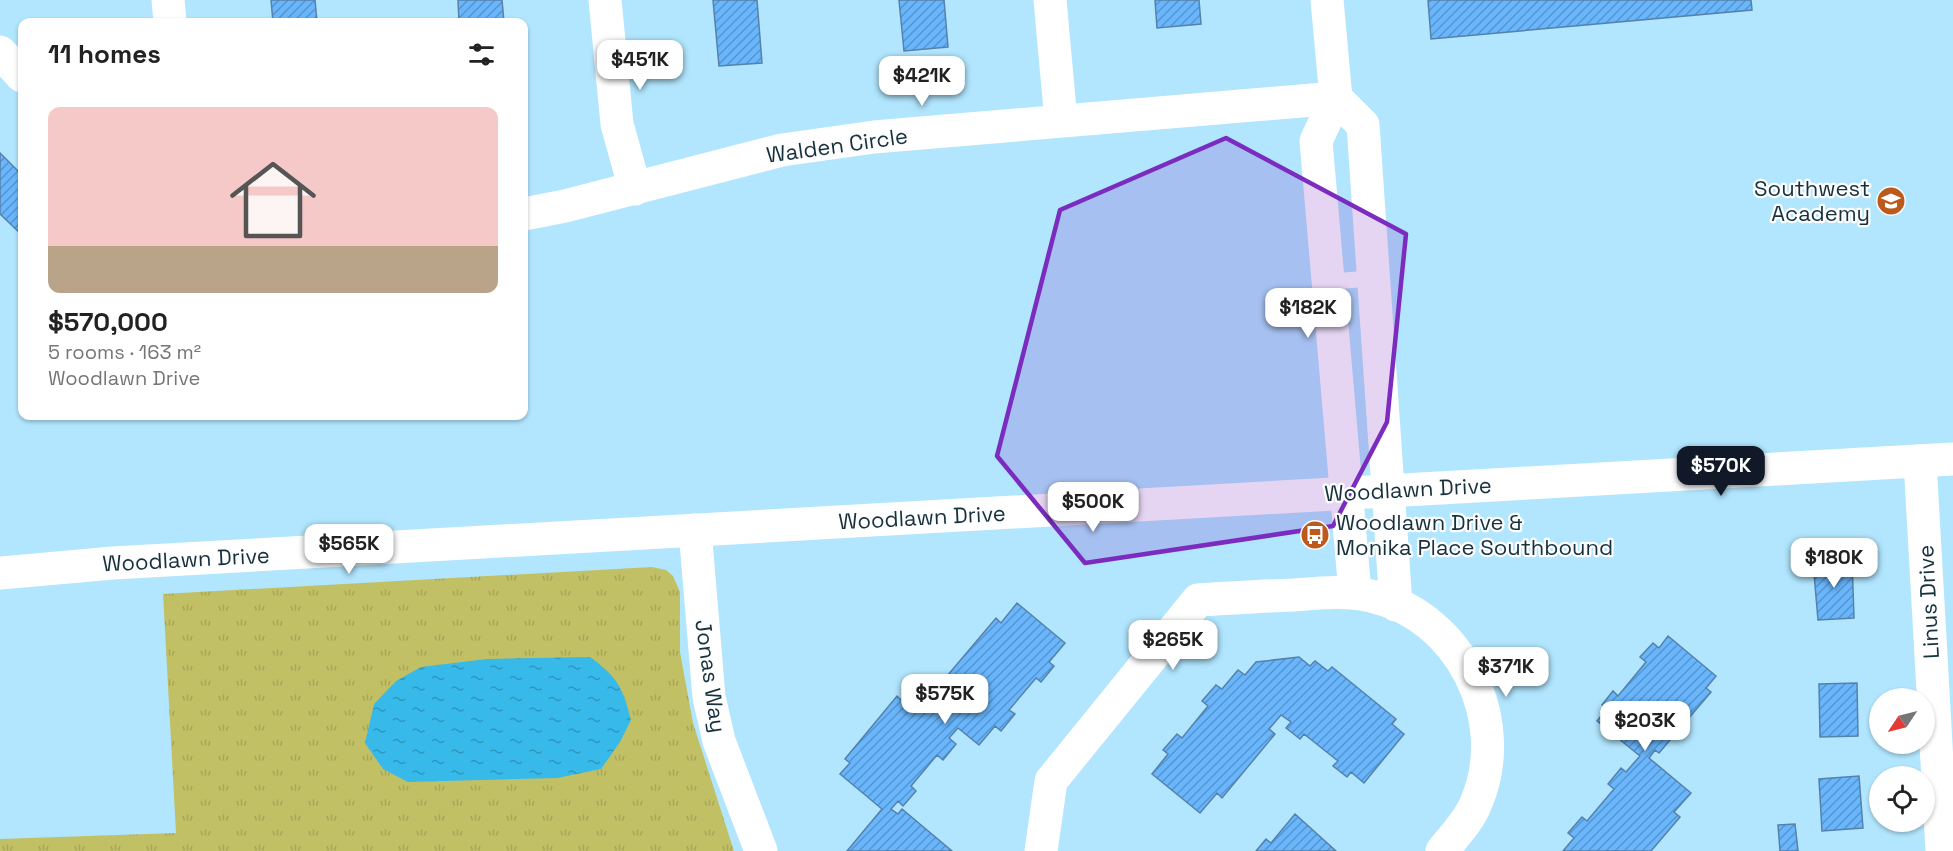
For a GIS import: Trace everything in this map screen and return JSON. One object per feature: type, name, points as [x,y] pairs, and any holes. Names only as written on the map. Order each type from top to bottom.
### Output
[{"type":"street","points":[[168,0],[170,18]]},
{"type":"street","points":[[605,0],[617,124],[635,189]]},
{"type":"street","points":[[1050,0],[1060,121]]},
{"type":"street","points":[[1327,0],[1336,98],[1316,141],[1346,493],[1375,598]]},
{"type":"street","points":[[0,52],[18,72]]},
{"type":"street","points":[[1336,98],[1363,125],[1388,490],[1375,598]]},
{"type":"street","name":"Walden Circle","points":[[528,213],[813,145],[1336,98]]},
{"type":"street","name":"Woodlawn Drive","points":[[0,573],[113,563],[1953,459]]},
{"type":"street","name":"Linus Drive","points":[[1920,461],[1942,851]]},
{"type":"street","name":"Jonas Way","points":[[696,530],[709,697],[719,741],[761,851]]},
{"type":"street","points":[[1041,851],[1051,781],[1198,600],[1375,598],[1421,618],[1451,642],[1474,682],[1485,717],[1488,744],[1484,779],[1479,796],[1460,829],[1442,851]]},
{"type":"lane","points":[[1328,282],[1374,278]]},
{"type":"highlighted area","points":[[1226,138],[1406,234],[1387,422],[1333,526],[1085,563],[997,456],[1060,210]]},
{"type":"green space","points":[[652,567],[666,570],[673,576],[680,592],[680,652],[693,723],[734,851],[0,851],[0,839],[176,833],[163,594]]},
{"type":"water","points":[[590,657],[618,684],[631,720],[620,742],[601,769],[557,778],[408,782],[383,769],[365,743],[374,704],[396,681],[421,667],[487,659]]},
{"type":"building","points":[[271,0],[315,0],[317,18],[273,18]]},
{"type":"building","points":[[458,0],[502,0],[504,18],[459,18]]},
{"type":"building","points":[[713,0],[757,0],[762,63],[719,66]]},
{"type":"building","points":[[899,0],[944,0],[948,47],[904,51]]},
{"type":"building","points":[[1155,0],[1199,0],[1201,24],[1157,28]]},
{"type":"building","points":[[1428,0],[1751,0],[1752,10],[1431,39]]},
{"type":"building","points":[[0,153],[18,171],[18,231],[0,214]]},
{"type":"building","points":[[1852,559],[1854,618],[1818,620],[1813,562]]},
{"type":"building","points":[[1017,603],[1065,643],[1049,662],[1054,666],[1041,682],[1036,678],[1009,710],[1015,714],[1001,731],[995,726],[979,745],[958,728],[949,738],[956,744],[943,760],[937,755],[911,786],[916,791],[903,806],[898,801],[891,809],[898,814],[902,809],[952,851],[847,851],[882,809],[840,774],[850,763],[845,759],[897,696],[901,700],[912,687],[933,704],[948,687],[942,682],[996,618],[1001,623]]},
{"type":"building","points":[[1668,636],[1716,676],[1706,688],[1711,692],[1659,753],[1655,750],[1649,758],[1691,793],[1674,812],[1680,817],[1651,851],[1563,851],[1574,838],[1568,833],[1582,817],[1587,821],[1614,789],[1608,784],[1621,768],[1626,772],[1640,756],[1597,721],[1607,709],[1602,705],[1613,691],[1618,696],[1646,662],[1640,657],[1653,643],[1659,648]]},
{"type":"building","points":[[1299,657],[1310,666],[1315,661],[1328,671],[1332,667],[1396,719],[1392,724],[1404,734],[1364,783],[1351,772],[1347,777],[1333,766],[1338,761],[1304,734],[1300,739],[1286,728],[1291,722],[1281,715],[1269,729],[1275,734],[1222,798],[1217,793],[1200,813],[1152,774],[1168,754],[1163,750],[1177,734],[1182,738],[1208,706],[1202,701],[1216,685],[1222,689],[1238,670],[1245,675],[1256,662]]},
{"type":"building","points":[[1857,683],[1858,736],[1820,737],[1819,684]]},
{"type":"building","points":[[1859,776],[1863,828],[1822,831],[1819,779]]},
{"type":"building","points":[[1295,814],[1336,851],[1256,851],[1266,839],[1271,843]]},
{"type":"building","points":[[1795,824],[1798,851],[1780,851],[1778,825]]},
{"type":"place","name":"Southwest Academy","points":[[1891,201]]},
{"type":"place","name":"Woodlawn Drive & Monika Place Southbound","points":[[1315,535]]}]
